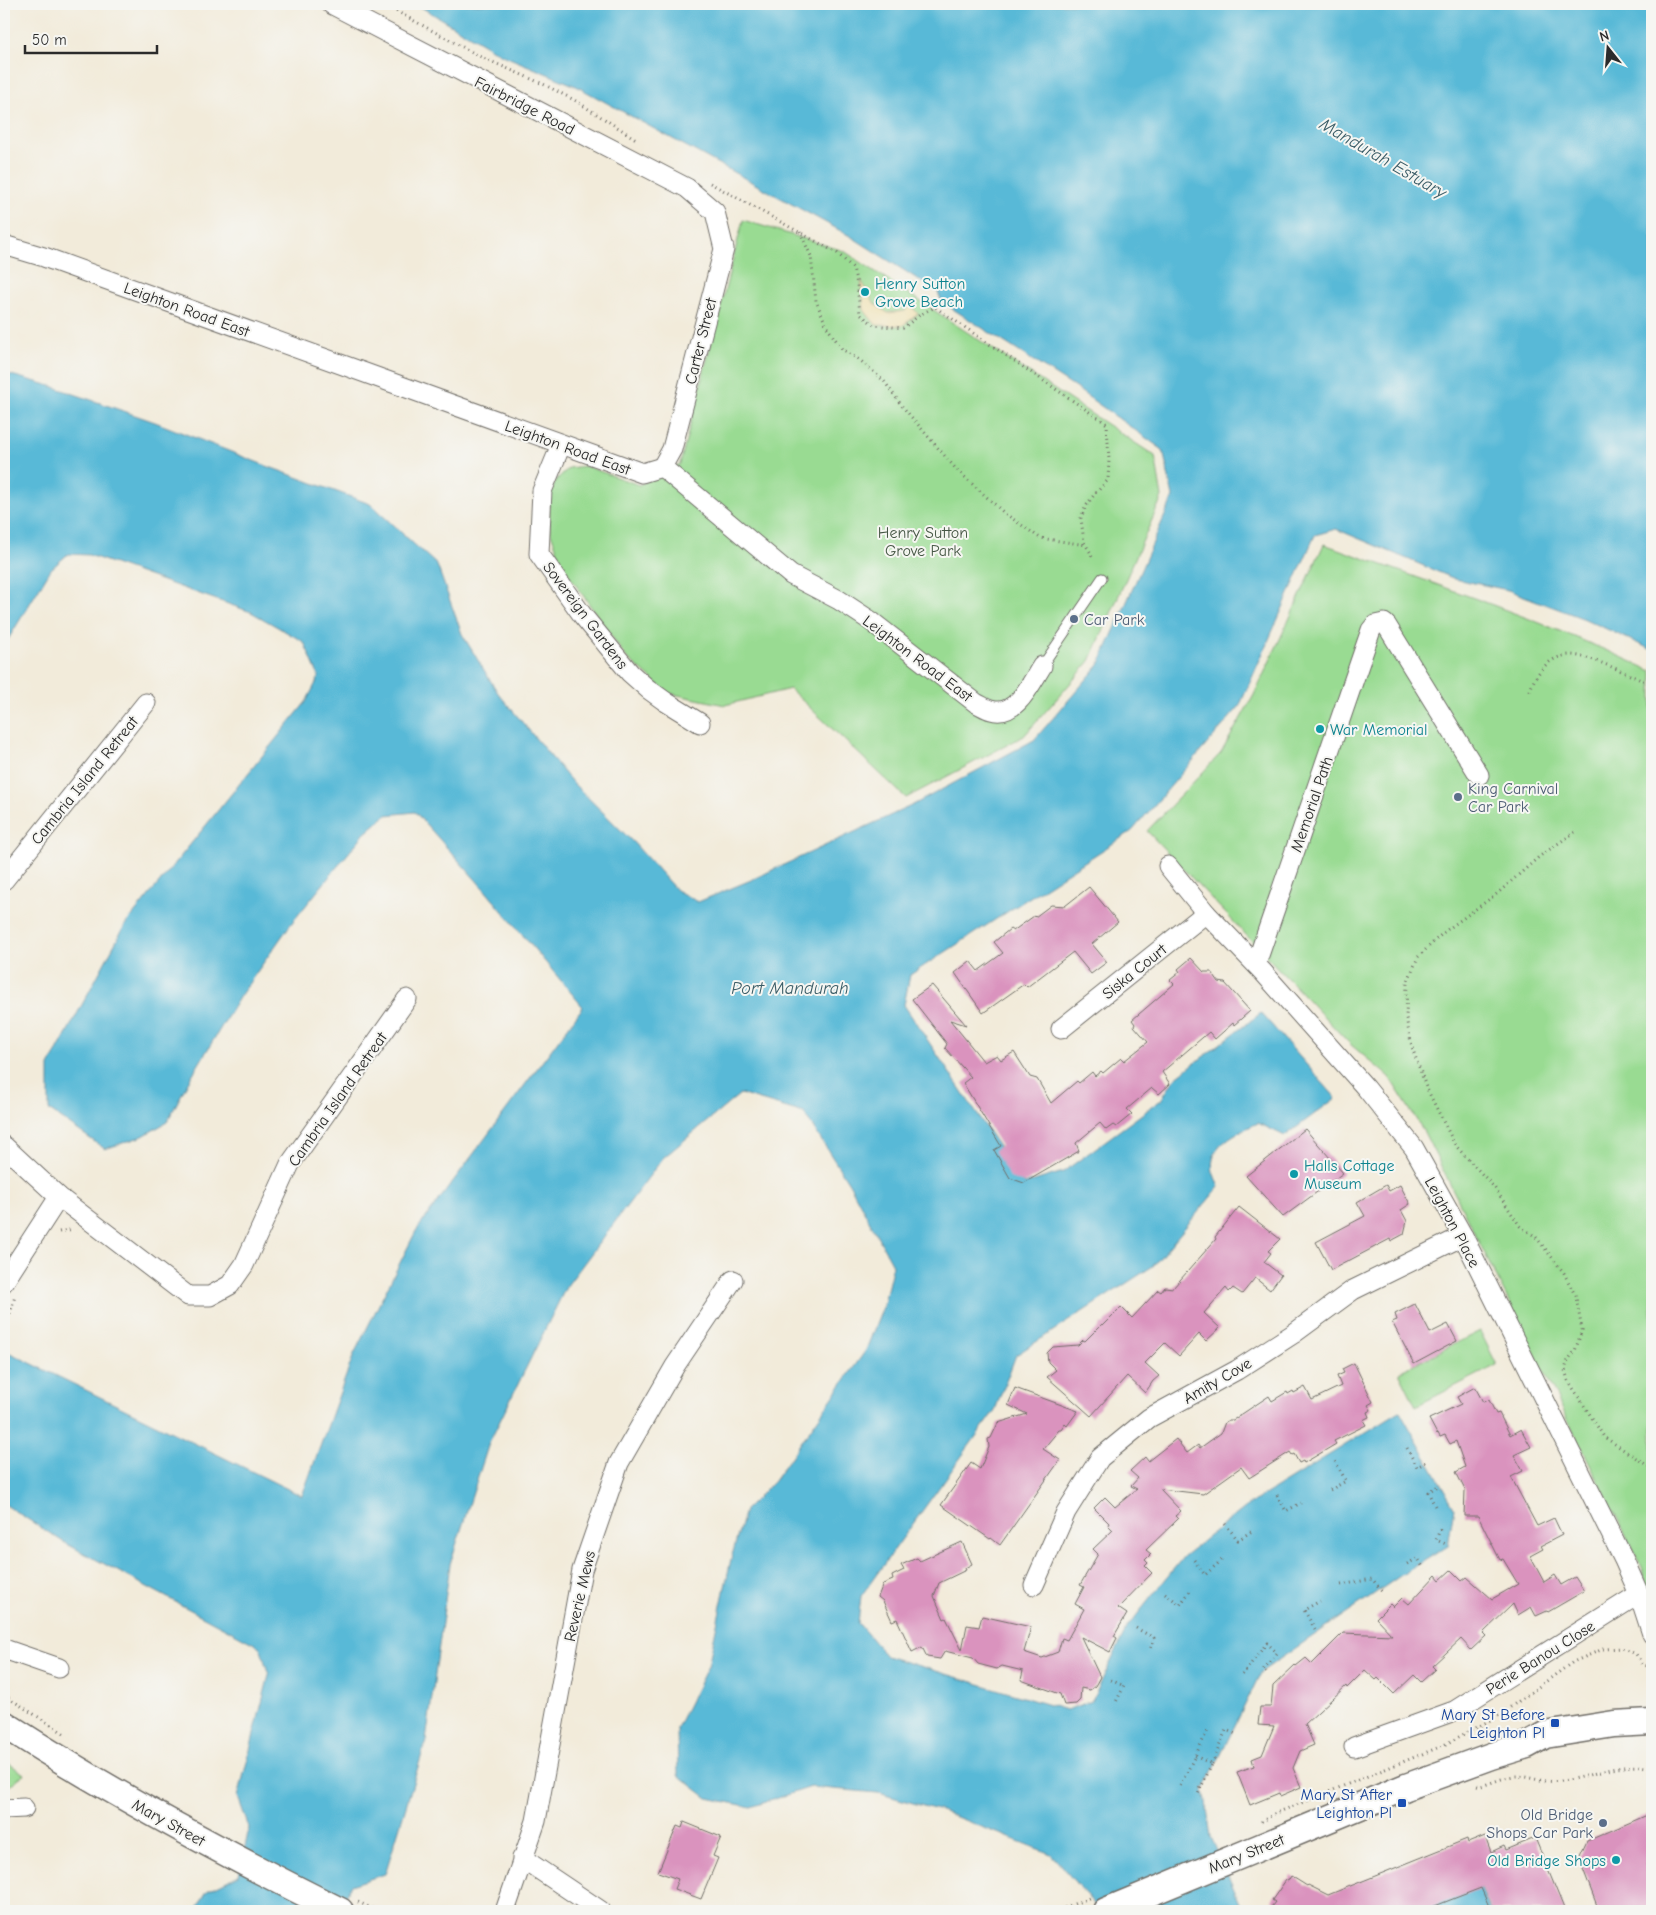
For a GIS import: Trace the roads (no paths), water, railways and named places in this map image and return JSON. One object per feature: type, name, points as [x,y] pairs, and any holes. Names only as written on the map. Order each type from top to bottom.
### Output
[{"type":"street","name":"Fairbridge Road","points":[[331,4],[687,188],[715,212]]},
{"type":"street","name":"Carter Street","points":[[662,467],[672,449],[724,249],[715,212]]},
{"type":"street","name":"Leighton Road East","points":[[4,245],[44,257],[642,473],[662,467],[791,575],[839,600],[871,621],[976,703],[991,710],[1001,712],[1014,706],[1042,666]]},
{"type":"street","name":"Sovereign Gardens","points":[[561,445],[542,491],[539,554],[582,616],[630,673],[666,702],[700,723]]},
{"type":"street","name":"Memorial Path","points":[[1256,964],[1371,630],[1375,625],[1384,623],[1387,626],[1479,774]]},
{"type":"street","name":"Cambria Island Retreat","points":[[4,880],[146,703]]},
{"type":"street","name":"Leighton Place","points":[[1168,866],[1206,913],[1256,964],[1366,1088],[1414,1148],[1463,1236],[1624,1560],[1639,1594],[1652,1634]]},
{"type":"street","name":"Siska Court","points":[[1061,1029],[1206,913]]},
{"type":"street","name":"Cambria Island Retreat","points":[[4,1146],[59,1196],[188,1296],[210,1296],[230,1285],[244,1265],[290,1164],[407,999]]},
{"type":"street","points":[[10,1286],[59,1196]]},
{"type":"street","name":"Amity Cove","points":[[1034,1585],[1066,1512],[1100,1458],[1149,1418],[1237,1370],[1293,1334],[1353,1290],[1463,1236]]},
{"type":"street","name":"Reverie Mews","points":[[504,1911],[536,1821],[582,1570],[618,1463],[675,1366],[733,1280]]},
{"type":"street","name":"Perie Banou Close","points":[[1354,1747],[1454,1710],[1639,1594]]},
{"type":"street","points":[[4,1648],[59,1668]]},
{"type":"street","name":"Mary Street","points":[[1101,1903],[1229,1860],[1406,1787],[1527,1745],[1545,1735],[1614,1724],[1652,1722]]},
{"type":"street","name":"Mary Street","points":[[4,1724],[73,1768],[225,1853],[340,1911]]},
{"type":"street","name":"Mary Street","points":[[1527,1745],[1547,1749],[1615,1740],[1652,1739]]},
{"type":"street","points":[[4,1809],[24,1808]]},
{"type":"street","points":[[522,1858],[601,1911]]},
{"type":"lane","name":"Leighton Road East","points":[[1042,666],[1102,578]]},
{"type":"water","name":"Port Mandurah","points":[[416,4],[1652,4],[1652,650],[1585,619],[1508,590],[1455,579],[1336,529],[1315,535],[1239,707],[1132,831],[910,975],[904,1005],[1024,1184],[1063,1172],[1161,1100],[1175,1078],[1261,1013],[1336,1098],[1285,1136],[1258,1123],[1233,1135],[1219,1147],[1212,1163],[1213,1172],[1219,1187],[1153,1266],[1016,1355],[995,1410],[861,1596],[858,1623],[886,1656],[1066,1710],[1092,1701],[1128,1626],[1184,1556],[1250,1504],[1400,1411],[1454,1507],[1448,1546],[1400,1576],[1261,1672],[1204,1789],[1211,1837],[1243,1910],[1269,1911],[1100,1911],[1051,1854],[941,1811],[878,1793],[811,1787],[751,1807],[708,1798],[678,1775],[677,1728],[708,1666],[731,1559],[745,1510],[774,1481],[866,1350],[883,1307],[893,1265],[850,1185],[804,1113],[740,1094],[663,1158],[566,1287],[489,1443],[450,1564],[426,1741],[385,1874],[351,1885],[339,1911],[195,1911],[207,1891],[239,1875],[249,1828],[238,1797],[269,1675],[260,1647],[65,1543],[4,1504],[4,1350],[302,1496],[354,1354],[416,1231],[583,1007],[484,889],[415,812],[386,815],[364,834],[290,925],[240,996],[188,1082],[167,1122],[143,1136],[105,1149],[49,1110],[49,1066],[125,925],[306,702],[319,677],[304,642],[251,612],[89,555],[68,554],[51,569],[4,646],[4,373],[51,386],[155,422],[370,504],[437,565],[462,634],[498,693],[572,782],[633,842],[676,890],[698,902],[751,880],[913,805],[1034,740],[1099,665],[1173,497],[1163,450],[1077,389],[942,302],[938,292],[850,236],[576,86],[500,54]]},
{"type":"water","points":[[1480,1888],[1490,1911],[1419,1911]]},
{"type":"place","name":"Henry Sutton Grove Beach","points":[[865,292]]},
{"type":"place","name":"Car Park","points":[[1074,619]]},
{"type":"place","name":"War Memorial","points":[[1320,729]]},
{"type":"place","name":"King Carnival Car Park","points":[[1458,797]]},
{"type":"place","name":"Halls Cottage Museum","points":[[1294,1174]]},
{"type":"place","name":"Mary St Before Leighton Pl","points":[[1555,1723]]},
{"type":"place","name":"Mary St After Leighton Pl","points":[[1402,1803]]},
{"type":"place","name":"Old Bridge Shops Car Park","points":[[1603,1823]]},
{"type":"place","name":"Old Bridge Shops","points":[[1616,1860]]},
{"type":"water label","name":"Mandurah Estuary","points":[[1383,158]]},
{"type":"park label","name":"Henry Sutton Grove Park","points":[[923,541]]}]
